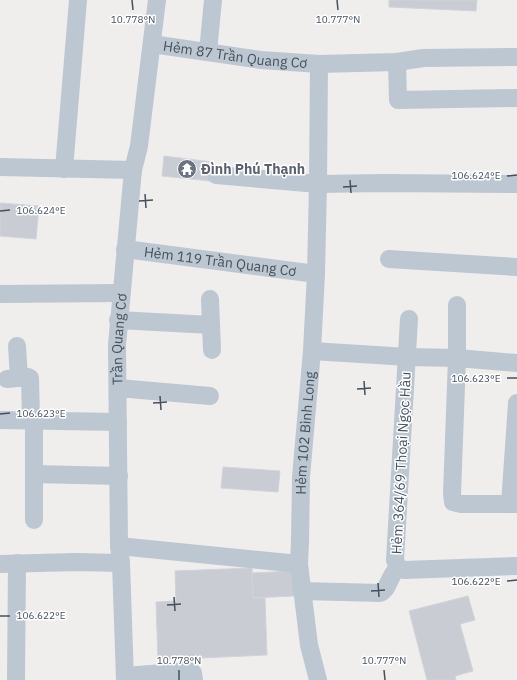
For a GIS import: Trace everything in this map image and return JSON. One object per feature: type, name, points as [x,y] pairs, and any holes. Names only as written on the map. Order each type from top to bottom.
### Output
[{"type":"street","points":[[64,169],[78,0]]},
{"type":"street","name":"Trần Quang Cơ","points":[[125,678],[120,554],[117,345],[118,320],[133,170],[139,146],[157,0]]},
{"type":"street","points":[[208,52],[213,0]]},
{"type":"street","name":"Hẻm 87 Trần Quang Cơ","points":[[152,44],[261,60],[319,64],[397,62],[424,58],[517,57]]},
{"type":"street","points":[[397,62],[398,100],[517,98]]},
{"type":"street","name":"Hẻm 102 Bình Long","points":[[318,680],[309,645],[298,564],[300,542],[301,477],[312,351],[316,274],[319,64]]},
{"type":"street","points":[[0,167],[133,170]]},
{"type":"street","points":[[216,175],[318,184],[517,184]]},
{"type":"street","name":"Hẻm 119 Trần Quang Cơ","points":[[125,249],[316,274]]},
{"type":"street","points":[[389,259],[517,267]]},
{"type":"street","points":[[0,294],[121,293]]},
{"type":"street","points":[[210,299],[212,350]]},
{"type":"street","points":[[457,304],[453,502],[461,504],[513,504],[517,403]]},
{"type":"street","name":"Hẻm 364/69 Thoại Ngọc Hầu","points":[[409,319],[408,357],[395,560],[398,568],[404,570],[517,566]]},
{"type":"street","points":[[118,320],[211,325]]},
{"type":"street","points":[[17,346],[13,378],[30,378],[33,421],[34,520]]},
{"type":"street","points":[[312,351],[408,357],[457,358],[517,363]]},
{"type":"street","points":[[118,388],[210,396]]},
{"type":"street","points":[[0,420],[118,422]]},
{"type":"street","points":[[34,474],[119,476]]},
{"type":"street","points":[[16,680],[9,564],[78,562],[120,554],[298,564]]},
{"type":"street","points":[[302,591],[383,592],[392,574],[398,568]]},
{"type":"street","points":[[125,678],[189,671],[193,673],[194,680]]},
{"type":"building","points":[[389,0],[477,0],[476,11],[389,7]]},
{"type":"building","name":"Đình Phú Thạnh","points":[[164,156],[212,162],[210,181],[162,176]]},
{"type":"building","points":[[0,203],[39,206],[36,239],[0,236]]},
{"type":"building","points":[[223,467],[280,471],[278,492],[221,488]]},
{"type":"building","points":[[252,568],[253,598],[265,598],[267,655],[158,660],[156,602],[176,601],[175,571]]},
{"type":"building","points":[[293,571],[294,596],[253,598],[252,573]]},
{"type":"building","points":[[468,596],[475,620],[460,624],[473,671],[455,676],[456,680],[427,680],[409,611]]},
{"type":"place","name":"Đình Phú Thạnh","points":[[187,169]]}]
